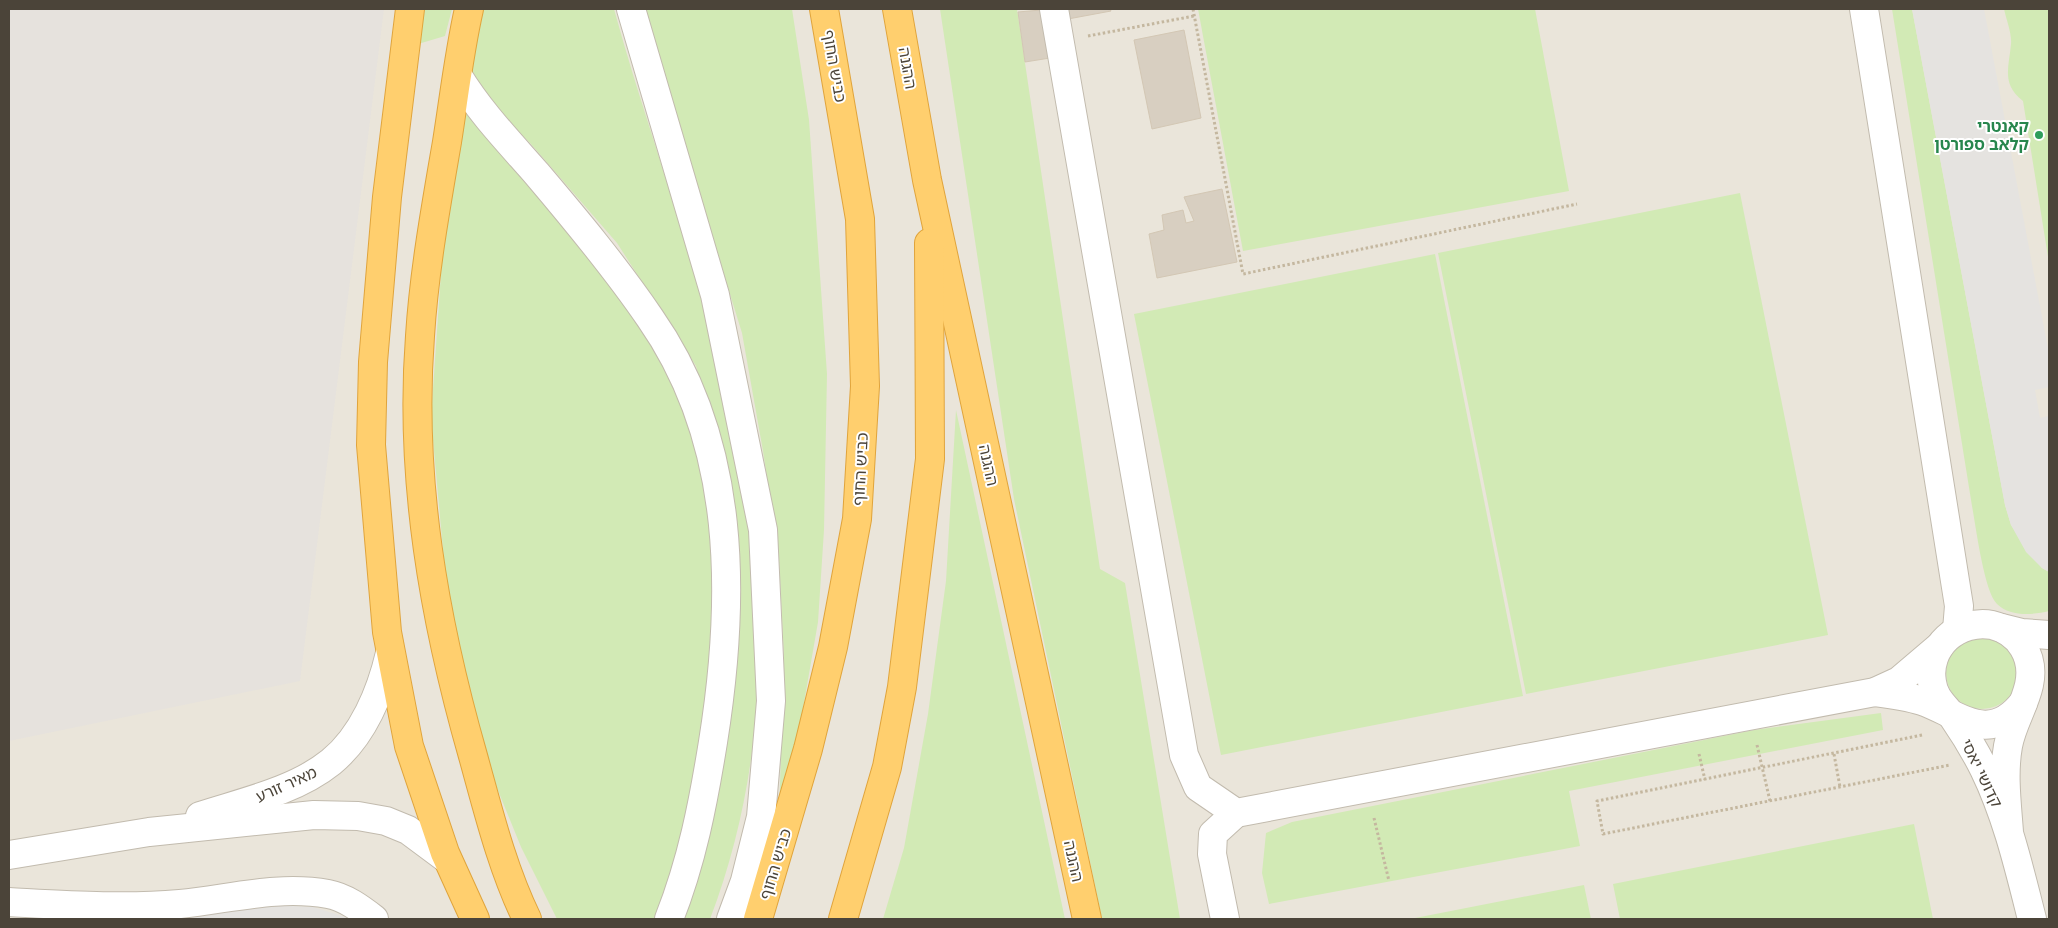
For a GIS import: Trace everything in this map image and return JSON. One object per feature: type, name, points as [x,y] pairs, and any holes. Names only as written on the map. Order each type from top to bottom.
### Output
[{"type":"highway","points":[[410,9],[387,197],[373,362],[371,445],[390,653],[409,746],[448,859],[475,919]]},
{"type":"highway","points":[[469,9],[436,210],[420,336],[418,425],[422,496],[444,647],[455,692],[498,844],[517,899],[528,919]]},
{"type":"highway","name":"כביש החוף","points":[[758,919],[808,750],[833,647],[857,520],[865,386],[860,219],[824,9]]},
{"type":"highway","name":"ההגנה","points":[[897,9],[928,180],[1087,919]]},
{"type":"highway","points":[[843,919],[889,758],[902,687],[929,468],[928,180]]},
{"type":"street","points":[[631,9],[715,295],[763,530],[771,701],[761,817],[745,881],[731,919]]},
{"type":"street","points":[[1054,9],[1184,755],[1198,787],[1236,813]]},
{"type":"street","points":[[1864,9],[1959,606],[1948,638],[1932,663],[1931,681],[1934,693],[1941,705],[1951,714]]},
{"type":"street","points":[[458,76],[476,105],[583,230],[650,318],[678,363],[696,400],[707,436],[720,488],[725,542],[727,611],[723,678],[687,874],[669,919]]},
{"type":"street","points":[[1225,919],[1212,854],[1213,834],[1236,813],[1875,692],[1899,681],[1948,638],[1970,625],[1985,624],[2022,633],[2049,635]]},
{"type":"street","points":[[2000,627],[2013,634],[2026,650],[2030,670],[2024,702]]},
{"type":"street","name":"מאיר זורע","points":[[149,832],[269,794],[308,777],[331,762],[348,745],[375,700],[385,676],[390,653]]},
{"type":"street","points":[[1875,692],[1919,700],[1966,722],[1989,724],[2003,720],[2017,710],[2049,672]]},
{"type":"street","name":"קדושי יאסי","points":[[2009,832],[2006,765],[2013,724],[2024,702]]},
{"type":"street","name":"קדושי יאסי","points":[[1951,714],[1984,770],[2009,832],[2032,919]]},
{"type":"street","name":"מאיר זורע","points":[[9,855],[149,832],[314,816],[358,816],[386,820],[408,830],[448,859]]},
{"type":"street","points":[[9,902],[121,906],[181,904],[284,891],[330,894],[359,907],[374,919]]},
{"type":"path","points":[[1193,9],[1243,274],[1577,204]]},
{"type":"path","points":[[1060,41],[1194,16]]},
{"type":"path","points":[[1923,735],[1597,801],[1603,834],[1955,764]]},
{"type":"path","points":[[1760,754],[1770,801]]},
{"type":"path","points":[[1834,754],[1840,787]]},
{"type":"path","points":[[1702,765],[1705,780]]},
{"type":"path","points":[[1373,815],[1389,881]]},
{"type":"shaded area","points":[[9,9],[2049,9],[2049,919],[9,919]]},
{"type":"shaded area","points":[[9,9],[384,9],[300,681],[9,741]]},
{"type":"shaded area","points":[[1912,9],[1984,9],[2049,354],[2049,387],[2035,390],[2040,418],[2049,416],[2049,572],[2042,568],[2026,552],[2011,525],[2005,505]]},
{"type":"shaded area","points":[[255,904],[313,907],[352,919],[178,919]]},
{"type":"green space","points":[[425,9],[452,9],[445,36],[418,44]]},
{"type":"green space","points":[[483,9],[614,9],[703,305],[748,524],[757,587],[759,629],[757,702],[748,776],[733,849],[710,919],[680,919],[731,498],[696,366],[617,243],[530,143],[483,98],[470,76]]},
{"type":"green space","points":[[642,9],[792,9],[809,120],[827,374],[824,530],[818,622],[801,720],[779,816],[784,657],[779,558],[763,451],[742,333]]},
{"type":"green space","points":[[940,9],[1017,9],[1100,569],[1125,583],[1180,919],[1102,919],[1014,499]]},
{"type":"green space","points":[[1198,9],[1535,9],[1569,191],[1243,251]]},
{"type":"green space","points":[[1892,9],[1912,9],[2005,505],[2011,525],[2042,568],[2049,572],[2049,611],[2022,614],[2002,608],[1992,597],[1984,573]]},
{"type":"green space","name":"קאנטרי קלאב ספורטן","points":[[2004,9],[2049,9],[2049,263],[2023,101],[2016,95],[2009,82],[2008,68],[2011,40]]},
{"type":"green space","points":[[465,113],[551,201],[635,311],[683,397],[714,522],[714,644],[700,754],[665,899],[658,919],[557,919],[521,847],[484,756],[450,627],[431,418],[446,200]]},
{"type":"green space","points":[[1740,193],[1828,635],[1526,694],[1438,253]]},
{"type":"green space","points":[[1435,254],[1523,696],[1221,755],[1134,314]]},
{"type":"green space","points":[[956,410],[1065,919],[883,919],[904,848],[928,714],[946,581]]},
{"type":"green space","points":[[1982,637],[2002,643],[2012,653],[2018,673],[2012,693],[2002,703],[1982,709],[1962,703],[1952,693],[1946,673],[1952,653],[1962,643]]},
{"type":"green space","points":[[1881,713],[1883,730],[1569,791],[1580,846],[1269,904],[1262,873],[1266,833],[1292,822],[1754,730]]},
{"type":"green space","points":[[1914,824],[1933,919],[1620,919],[1613,884]]},
{"type":"green space","points":[[1584,885],[1591,919],[1410,919]]},
{"type":"building","points":[[1066,9],[1110,9],[1111,11],[1068,19]]},
{"type":"building","points":[[1041,10],[1050,58],[1025,62],[1018,12]]},
{"type":"building","points":[[1184,30],[1201,118],[1152,129],[1134,40]]},
{"type":"building","points":[[1222,189],[1237,262],[1157,278],[1149,234],[1164,230],[1162,215],[1183,210],[1186,223],[1194,221],[1184,197]]},
{"type":"place","name":"קאנטרי קלאב ספורטן","points":[[2039,135]]}]
